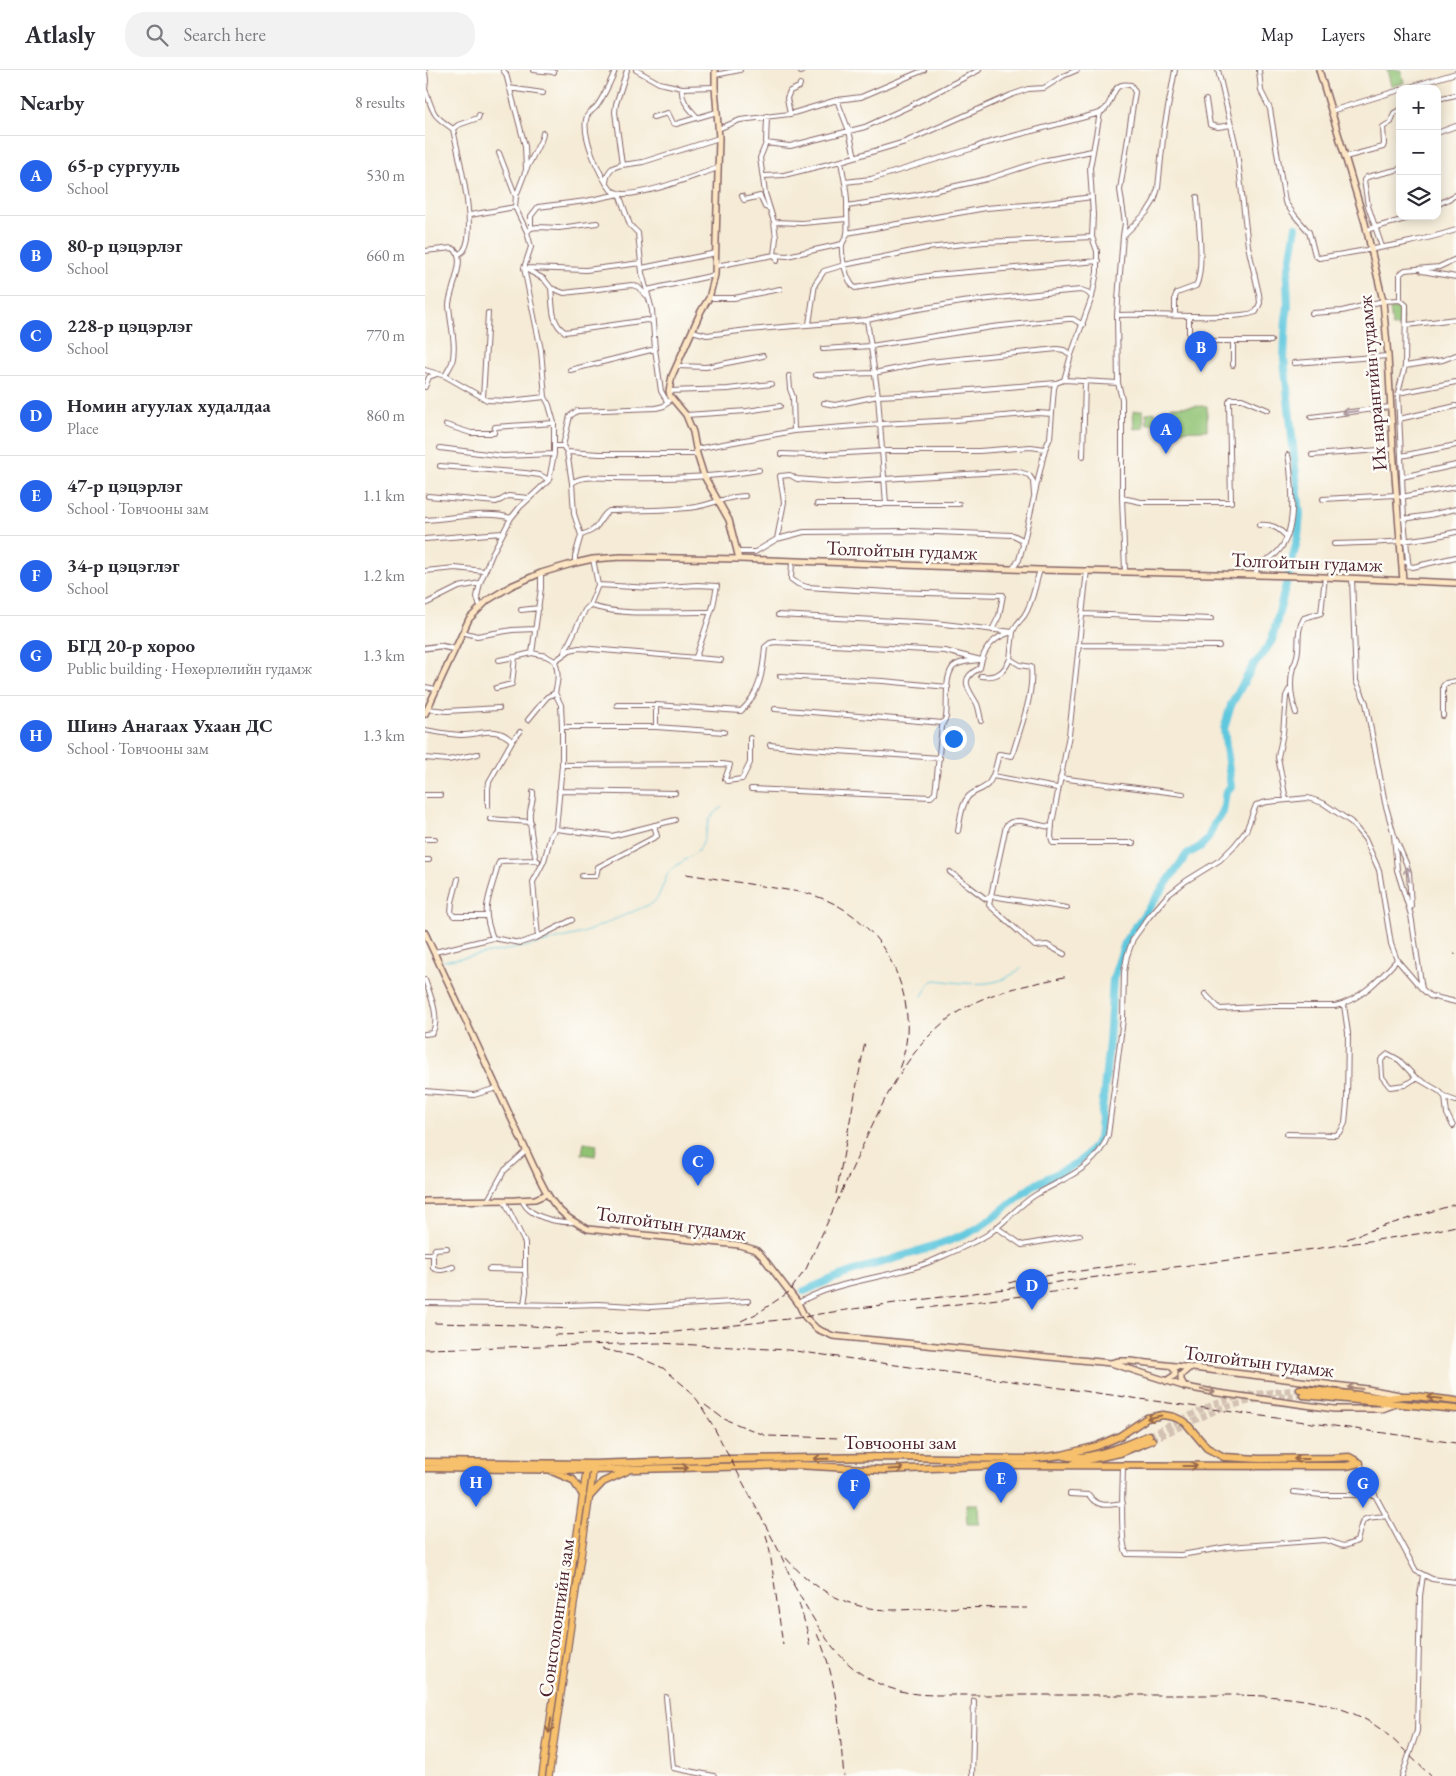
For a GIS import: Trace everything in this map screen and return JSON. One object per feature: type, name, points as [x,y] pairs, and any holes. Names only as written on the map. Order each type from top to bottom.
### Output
[{"type":"highway","points":[[1456,1401],[1415,1396],[1388,1398],[1302,1392],[1396,1404],[1456,1409]]},
{"type":"highway","name":"Товчооны зам","points":[[594,1467],[731,1459],[884,1457],[1031,1459],[1062,1455],[1101,1444],[1120,1436],[1147,1418],[1163,1415],[1185,1422],[1207,1448],[1224,1457],[1259,1459],[1349,1457],[1360,1463]]},
{"type":"highway","points":[[1062,1455],[1077,1457],[1151,1438],[1120,1453],[1076,1462],[1071,1466]]},
{"type":"highway","name":"Товчооны зам","points":[[425,1462],[633,1469],[796,1465],[884,1470],[961,1466],[1338,1466],[1360,1463]]},
{"type":"highway","name":"Товчооны зам","points":[[425,1468],[546,1469],[587,1467]]},
{"type":"highway","points":[[546,1469],[567,1476],[587,1496],[609,1478],[633,1469]]},
{"type":"main road","name":"Их нарангийн гудамж","points":[[1319,70],[1360,208],[1383,301],[1393,449],[1403,542],[1403,581]]},
{"type":"main road","points":[[715,73],[719,138],[715,275],[709,298],[692,331],[670,382],[669,391],[670,401],[686,414],[693,432],[696,452],[704,476],[729,520],[739,559]]},
{"type":"main road","name":"Толгойтын гудамж","points":[[426,710],[462,632],[469,619],[480,607],[498,593],[541,573],[593,560],[621,557],[739,559],[1040,570],[1300,576],[1456,583]]},
{"type":"main road","name":"Толгойтын гудамж","points":[[426,936],[547,1194],[554,1205],[574,1222],[588,1229],[747,1246],[756,1250],[762,1256],[798,1302],[805,1317],[811,1324],[817,1329],[833,1336],[1111,1363],[1186,1387],[1227,1395],[1334,1409],[1382,1409],[1396,1404]]},
{"type":"main road","points":[[425,1201],[522,1199],[535,1198],[547,1194]]},
{"type":"main road","name":"Толгойтын гудамж","points":[[1111,1363],[1125,1361],[1189,1368],[1367,1389],[1403,1396]]},
{"type":"main road","points":[[1166,1381],[1175,1375],[1171,1366]]},
{"type":"main road","points":[[1186,1387],[1180,1377],[1189,1368]]},
{"type":"main road","name":"Сонсголонгийн зам","points":[[549,1776],[587,1496],[587,1467]]},
{"type":"main road","name":"Сонсголонгийн зам","points":[[542,1776],[587,1496],[594,1467]]},
{"type":"street","points":[[503,70],[525,146],[526,170]]},
{"type":"street","points":[[533,70],[554,72]]},
{"type":"street","points":[[575,563],[581,535],[574,514],[567,452],[563,446],[570,416],[577,411],[656,408],[664,406],[670,401],[661,391],[652,320],[641,265],[638,233],[630,225],[619,194],[611,190],[606,182],[587,138],[587,115],[595,108],[615,70]]},
{"type":"street","points":[[623,165],[615,112],[627,70]]},
{"type":"street","points":[[636,70],[659,83],[682,88],[715,87]]},
{"type":"street","points":[[715,73],[740,70]]},
{"type":"street","points":[[718,129],[740,120],[790,114],[837,100],[861,97],[924,70]]},
{"type":"street","points":[[766,142],[790,146],[865,126],[909,107],[979,70]]},
{"type":"street","points":[[764,176],[784,175],[905,142],[1011,95],[1028,89],[1043,88],[1077,70]]},
{"type":"street","points":[[1123,236],[1147,212],[1154,201],[1158,188],[1164,129],[1175,70]]},
{"type":"street","points":[[1117,315],[1189,316],[1251,314],[1256,312],[1260,303],[1248,246],[1237,151],[1218,70]]},
{"type":"street","points":[[1259,70],[1261,91],[1270,110],[1285,202],[1309,232],[1315,256],[1319,258],[1391,246],[1456,230]]},
{"type":"street","points":[[425,71],[425,89],[430,106],[436,118],[453,129],[470,215],[465,249],[459,255]]},
{"type":"street","points":[[1414,85],[1456,73]]},
{"type":"street","points":[[790,114],[787,98],[790,91],[799,87],[800,84]]},
{"type":"street","points":[[845,182],[871,179],[983,144],[1100,113],[1107,108],[1117,88],[1121,85],[1131,85],[1134,88],[1130,129],[1120,190],[1125,223],[1117,315],[1118,383],[1122,399],[1125,571]]},
{"type":"street","points":[[509,88],[543,93]]},
{"type":"street","points":[[682,88],[681,94],[697,117]]},
{"type":"street","points":[[1331,111],[1396,91]]},
{"type":"street","points":[[1441,98],[1456,95]]},
{"type":"street","points":[[837,100],[849,131],[855,157]]},
{"type":"street","points":[[1206,100],[1210,125],[1231,126]]},
{"type":"street","points":[[653,117],[668,113],[673,123],[676,124],[717,112]]},
{"type":"street","points":[[1345,157],[1383,147],[1383,127],[1391,122],[1396,112]]},
{"type":"street","points":[[1064,380],[1092,297],[1098,262],[1097,251],[1092,237],[1090,168],[1100,113]]},
{"type":"street","points":[[453,129],[458,125],[478,118],[479,115]]},
{"type":"street","points":[[767,116],[766,142],[760,158],[765,193],[774,222],[776,238],[774,255],[777,258],[777,262]]},
{"type":"street","points":[[1441,132],[1456,126]]},
{"type":"street","points":[[529,230],[515,207],[516,197],[543,133]]},
{"type":"street","points":[[606,182],[610,169],[613,167],[643,162],[719,138]]},
{"type":"street","points":[[847,206],[916,195],[978,181],[1042,161],[1092,151]]},
{"type":"street","points":[[499,153],[516,197]]},
{"type":"street","points":[[841,161],[847,206],[847,233],[842,244],[844,265],[849,282],[855,288],[934,275],[1098,262]]},
{"type":"street","points":[[480,607],[477,597],[480,583],[502,533],[511,518],[549,480],[554,454],[554,423],[545,397],[541,350],[524,268],[531,247],[529,230],[531,216],[538,207],[585,202],[649,189],[718,168]]},
{"type":"street","points":[[1382,247],[1367,206],[1364,180],[1367,177],[1396,169]]},
{"type":"street","points":[[1441,203],[1456,195]]},
{"type":"street","points":[[742,196],[744,200],[760,196],[765,207],[770,209]]},
{"type":"street","points":[[847,233],[986,208],[1092,197]]},
{"type":"street","points":[[1175,315],[1175,297],[1177,293],[1196,286],[1199,277],[1200,253],[1197,197]]},
{"type":"street","points":[[1360,208],[1367,206]]},
{"type":"street","points":[[470,215],[515,207]]},
{"type":"street","points":[[774,222],[802,223],[846,219]]},
{"type":"street","points":[[1366,230],[1401,220]]},
{"type":"street","points":[[529,230],[538,227],[559,228],[597,223]]},
{"type":"street","points":[[809,324],[815,284],[824,271],[844,265],[936,247],[984,242],[1092,237]]},
{"type":"street","points":[[715,266],[774,255],[787,256],[842,244]]},
{"type":"street","points":[[425,250],[452,248],[459,255],[457,276],[451,290],[449,303],[454,341],[452,363],[445,376]]},
{"type":"street","points":[[524,268],[586,270],[641,265],[716,253]]},
{"type":"street","points":[[1399,496],[1402,477],[1398,393],[1405,366],[1407,325],[1406,305],[1401,300],[1400,274],[1405,270],[1439,267],[1456,260]]},
{"type":"street","points":[[524,268],[544,279],[551,288],[564,294],[632,285],[638,286],[648,297]]},
{"type":"street","points":[[1417,270],[1456,277]]},
{"type":"street","points":[[647,290],[715,275]]},
{"type":"street","points":[[551,288],[555,321],[560,329],[565,332],[652,320]]},
{"type":"street","points":[[709,298],[734,298],[780,289]]},
{"type":"street","points":[[692,331],[707,335],[867,320],[962,302],[1081,290],[1087,292],[1092,297]]},
{"type":"street","points":[[1312,313],[1342,311],[1383,301],[1401,300]]},
{"type":"street","points":[[483,398],[488,313]]},
{"type":"street","points":[[1189,316],[1189,336],[1193,341],[1271,341]]},
{"type":"street","points":[[823,349],[871,346],[1068,319],[1073,319],[1083,325]]},
{"type":"street","points":[[1407,325],[1456,319]]},
{"type":"street","points":[[867,320],[881,424],[886,504]]},
{"type":"street","points":[[1233,341],[1233,365]]},
{"type":"street","points":[[570,370],[655,349]]},
{"type":"street","points":[[816,375],[874,373],[929,362],[1057,349],[1064,350],[1071,355]]},
{"type":"street","points":[[1405,366],[1443,360],[1456,355]]},
{"type":"street","points":[[677,366],[706,367],[763,356]]},
{"type":"street","points":[[1294,363],[1388,356]]},
{"type":"street","points":[[425,370],[445,376],[487,400],[509,401],[545,397]]},
{"type":"street","points":[[425,387],[429,377],[437,374]]},
{"type":"street","points":[[789,376],[793,397],[794,431]]},
{"type":"street","points":[[824,403],[835,405],[878,396],[1056,383],[1064,380],[1118,383]]},
{"type":"street","points":[[1083,456],[1085,381]]},
{"type":"street","points":[[1398,393],[1456,382]]},
{"type":"street","points":[[1013,568],[1019,560],[1045,449],[1050,438],[1056,383]]},
{"type":"street","points":[[669,391],[728,389],[771,384]]},
{"type":"street","points":[[1123,498],[1141,502],[1231,502],[1229,402],[1231,399],[1242,399],[1268,410]]},
{"type":"street","points":[[686,414],[747,411],[780,406]]},
{"type":"street","points":[[1399,419],[1456,406]]},
{"type":"street","points":[[1311,417],[1390,407]]},
{"type":"street","points":[[567,452],[600,454],[696,452],[794,431],[1038,413],[1052,414]]},
{"type":"street","points":[[446,425],[471,432],[494,434],[495,427],[554,423]]},
{"type":"street","points":[[1401,456],[1456,445]]},
{"type":"street","points":[[554,446],[563,446]]},
{"type":"street","points":[[781,454],[979,451],[1031,446],[1045,449]]},
{"type":"street","points":[[440,448],[503,456],[554,454]]},
{"type":"street","points":[[1312,456],[1393,449]]},
{"type":"street","points":[[1258,575],[1259,564],[1277,554],[1287,537],[1291,522],[1293,502],[1288,455]]},
{"type":"street","points":[[441,466],[525,473],[540,475],[549,480]]},
{"type":"street","points":[[1402,477],[1456,466]]},
{"type":"street","points":[[572,483],[586,478],[651,479],[738,474],[759,470]]},
{"type":"street","points":[[777,539],[784,502],[780,476],[790,475],[797,479],[835,482],[1016,471],[1029,475],[1033,481],[1034,494]]},
{"type":"street","points":[[1323,499],[1399,496],[1456,487]]},
{"type":"street","points":[[428,496],[496,502],[508,496],[529,498]]},
{"type":"street","points":[[581,535],[596,528],[605,512],[609,511],[696,507],[718,502],[729,497],[745,496]]},
{"type":"street","points":[[817,504],[959,504]]},
{"type":"street","points":[[1401,520],[1456,509]]},
{"type":"street","points":[[425,520],[493,515],[511,518]]},
{"type":"street","points":[[1259,525],[1279,528],[1287,537]]},
{"type":"street","points":[[738,552],[755,552],[777,539],[804,532],[910,531],[1013,535],[1021,539],[1023,545]]},
{"type":"street","points":[[1334,544],[1403,542],[1428,539],[1456,532]]},
{"type":"street","points":[[425,539],[502,533]]},
{"type":"street","points":[[1403,542],[1409,566],[1413,568],[1456,557]]},
{"type":"street","points":[[563,655],[585,610],[590,605],[598,585],[593,560]]},
{"type":"street","points":[[1402,562],[1408,561]]},
{"type":"street","points":[[792,562],[791,579],[807,587],[888,592],[1003,595],[999,616],[992,630]]},
{"type":"street","points":[[425,571],[455,568],[484,571]]},
{"type":"street","points":[[981,676],[991,677],[1003,671],[1010,658],[1015,624],[1025,615],[1040,570]]},
{"type":"street","points":[[1087,570],[1069,735],[1057,788],[1052,827],[1053,843],[1133,843]]},
{"type":"street","points":[[532,653],[539,608],[541,573]]},
{"type":"street","points":[[1296,713],[1291,698],[1291,688],[1293,665],[1296,661],[1298,630],[1304,618],[1321,613],[1325,577]]},
{"type":"street","points":[[1351,578],[1356,681],[1366,703],[1385,803],[1394,835],[1409,872],[1411,915],[1422,989]]},
{"type":"street","points":[[425,604],[459,587],[480,583]]},
{"type":"street","points":[[598,585],[651,588],[697,585],[717,586],[713,606],[709,612],[696,657]]},
{"type":"street","points":[[590,605],[602,609],[709,612]]},
{"type":"street","points":[[521,610],[539,608]]},
{"type":"street","points":[[1083,614],[1211,619]]},
{"type":"street","points":[[778,615],[935,623],[1013,632]]},
{"type":"street","points":[[462,632],[477,636],[512,630],[535,629]]},
{"type":"street","points":[[981,721],[978,706],[968,692],[966,684],[968,676],[980,668],[981,660],[996,638],[1013,632]]},
{"type":"street","points":[[617,705],[657,705],[741,711],[751,702],[759,684],[765,647],[775,642],[945,651],[981,660]]},
{"type":"street","points":[[1078,645],[1219,646]]},
{"type":"street","points":[[425,648],[441,646],[454,649]]},
{"type":"street","points":[[555,661],[570,650],[579,648],[721,660]]},
{"type":"street","points":[[499,660],[532,653],[546,656],[555,661],[558,670],[555,693],[561,705],[562,765],[556,829],[551,835],[543,863],[533,882],[538,938]]},
{"type":"street","points":[[496,688],[512,684],[515,658]]},
{"type":"street","points":[[958,831],[962,810],[968,796],[986,787],[993,776],[999,754],[1012,756],[1025,714],[1032,674],[1031,667],[1020,664],[1010,658]]},
{"type":"street","points":[[751,789],[931,797],[935,793],[948,686],[952,669],[955,665],[981,660]]},
{"type":"street","points":[[781,676],[948,686]]},
{"type":"street","points":[[1443,716],[1443,686],[1446,683],[1456,681]]},
{"type":"street","points":[[425,687],[436,689]]},
{"type":"street","points":[[1286,800],[1279,756],[1286,696],[1291,688]]},
{"type":"street","points":[[528,720],[547,697],[555,693]]},
{"type":"street","points":[[656,727],[657,705]]},
{"type":"street","points":[[426,710],[447,711],[499,708]]},
{"type":"street","points":[[775,709],[943,723]]},
{"type":"street","points":[[562,727],[656,727],[724,732]]},
{"type":"street","points":[[425,730],[461,735],[489,730],[507,736],[512,740]]},
{"type":"street","points":[[488,806],[487,789],[489,782],[512,740],[520,732]]},
{"type":"street","points":[[562,765],[722,764],[730,765],[725,779],[727,782],[738,781],[742,779],[750,763],[750,738]]},
{"type":"street","points":[[771,745],[808,750],[940,758]]},
{"type":"street","points":[[425,758],[448,760],[478,754]]},
{"type":"street","points":[[993,776],[1057,788]]},
{"type":"street","points":[[1059,778],[1183,794]]},
{"type":"street","points":[[559,791],[675,793]]},
{"type":"street","points":[[533,792],[534,800],[530,811],[536,860]]},
{"type":"street","points":[[425,795],[440,795]]},
{"type":"street","points":[[798,1302],[825,1290],[916,1267],[987,1234],[1035,1194],[1084,1168],[1097,1156],[1108,1135],[1123,1019],[1124,972],[1133,939],[1149,916],[1174,889],[1220,860],[1234,846],[1246,831],[1256,805],[1267,802],[1308,798],[1323,803],[1351,822],[1361,834],[1379,870],[1391,944],[1397,960],[1422,989],[1431,996],[1456,1002]]},
{"type":"street","points":[[490,819],[531,822]]},
{"type":"street","points":[[556,829],[612,836],[675,820]]},
{"type":"street","points":[[1052,827],[1012,820],[1008,822],[989,905],[1035,946],[1047,945],[1063,954]]},
{"type":"street","points":[[582,876],[596,876],[598,867],[657,836],[654,825]]},
{"type":"street","points":[[1394,835],[1397,870],[1411,915]]},
{"type":"street","points":[[425,839],[435,839]]},
{"type":"street","points":[[493,938],[486,916],[488,896],[496,874],[497,865],[500,861],[536,860],[543,863]]},
{"type":"street","points":[[950,872],[986,899],[991,896],[1067,908]]},
{"type":"street","points":[[458,879],[451,913],[454,916],[486,916]]},
{"type":"street","points":[[435,952],[493,938],[520,944],[538,938],[572,920]]},
{"type":"street","points":[[1205,994],[1220,1009],[1343,1005],[1382,977],[1397,960]]},
{"type":"street","points":[[425,980],[434,1011],[435,1024],[432,1033],[425,1034]]},
{"type":"street","points":[[1287,1134],[1336,1135],[1345,1123],[1348,1033],[1343,1005]]},
{"type":"street","points":[[1415,1077],[1405,1085],[1390,1087],[1382,1078],[1381,1060],[1388,1054],[1399,1060],[1415,1077],[1439,1091],[1445,1097],[1456,1101]]},
{"type":"street","points":[[425,1091],[474,1095],[497,1088]]},
{"type":"street","points":[[1445,1097],[1447,1114],[1453,1126]]},
{"type":"street","points":[[487,1200],[504,1171],[526,1151]]},
{"type":"street","points":[[522,1199],[524,1205],[530,1211],[559,1222],[574,1222]]},
{"type":"street","points":[[504,1200],[525,1243],[526,1291],[524,1304]]},
{"type":"street","points":[[996,1227],[1022,1245],[1080,1236]]},
{"type":"street","points":[[447,1248],[435,1249],[433,1268],[441,1270],[453,1267]]},
{"type":"street","points":[[425,1254],[433,1254]]},
{"type":"street","points":[[489,1269],[525,1270]]},
{"type":"street","points":[[425,1303],[605,1304],[650,1307],[748,1301]]},
{"type":"street","points":[[1360,1463],[1416,1571],[1432,1579],[1456,1582]]},
{"type":"street","points":[[1123,1466],[1125,1551],[1127,1554],[1181,1555],[1228,1547],[1325,1540],[1345,1547],[1357,1541],[1361,1523],[1366,1518],[1387,1516]]},
{"type":"street","points":[[1294,1492],[1321,1495],[1375,1495]]},
{"type":"street","points":[[1070,1494],[1089,1495],[1093,1502],[1100,1504],[1123,1503]]},
{"type":"street","points":[[1402,1776],[1417,1731],[1420,1596],[1423,1575]]},
{"type":"street","points":[[666,1697],[673,1768],[714,1776]]},
{"type":"street","points":[[973,1776],[974,1701]]},
{"type":"green space","points":[[1387,70],[1401,70],[1404,83],[1391,86]]},
{"type":"green space","points":[[1401,308],[1403,326],[1392,327],[1390,309]]},
{"type":"green space","points":[[1207,406],[1207,430],[1171,431],[1170,407]]},
{"type":"green space","points":[[1143,410],[1144,428],[1134,429],[1133,411]]},
{"type":"green space","points":[[1155,412],[1156,424],[1147,424],[1146,413]]},
{"type":"green space","points":[[584,1142],[597,1144],[595,1156],[582,1154]]},
{"type":"green space","points":[[966,1504],[978,1504],[979,1524],[967,1524]]},
{"type":"waterway","points":[[804,1291],[848,1273],[970,1232],[987,1222],[1035,1185],[1078,1162],[1092,1149],[1099,1139],[1109,1043],[1113,979],[1126,940],[1187,854],[1200,847],[1208,838],[1215,822],[1223,812],[1226,791],[1231,787],[1224,729],[1231,705],[1254,664],[1272,640],[1298,537],[1300,514],[1284,359],[1288,306],[1287,280],[1296,227]]},
{"type":"waterway","points":[[443,961],[524,947],[583,933],[653,903],[658,897],[669,871],[698,851],[703,842],[710,818],[722,807]]},
{"type":"waterway","points":[[922,996],[930,983],[935,980],[968,983],[993,982],[1004,979],[1022,968]]},
{"type":"tunnel","points":[[1149,1435],[1214,1404],[1245,1395],[1300,1389]]},
{"type":"tunnel","points":[[1152,1440],[1222,1408],[1264,1398],[1303,1395]]},
{"type":"railway","points":[[686,874],[806,893],[836,905],[863,924],[878,941],[900,981],[905,1003],[907,1026],[905,1049],[898,1071]]},
{"type":"railway","points":[[741,1321],[758,1313],[789,1292],[806,1269],[891,1089],[919,1047],[937,1028],[957,1013],[990,996],[1068,976]]},
{"type":"railway","points":[[836,1194],[865,1042]]},
{"type":"railway","points":[[1347,1239],[1456,1204]]},
{"type":"railway","points":[[554,1335],[675,1332],[805,1317],[888,1304],[1314,1249],[1424,1233],[1456,1226]]},
{"type":"railway","points":[[1009,1283],[1023,1279],[1137,1263]]},
{"type":"railway","points":[[918,1309],[1077,1289]]},
{"type":"railway","points":[[434,1323],[521,1325],[566,1329]]},
{"type":"railway","points":[[425,1349],[659,1343],[788,1350],[1456,1443]]},
{"type":"railway","points":[[602,1349],[638,1357],[663,1368],[689,1390],[698,1401],[779,1551],[796,1589]]},
{"type":"railway","points":[[705,1405],[724,1419],[767,1436],[840,1438]]},
{"type":"railway","points":[[766,1535],[783,1645]]},
{"type":"railway","points":[[786,1558],[808,1580],[821,1589],[847,1602],[861,1606],[892,1610],[1027,1608]]},
{"type":"railway","points":[[793,1584],[815,1621],[838,1654],[852,1667],[888,1687],[927,1695],[1234,1695],[1312,1701],[1349,1712],[1367,1720],[1389,1736],[1431,1776]]},
{"type":"railway","points":[[799,1603],[807,1630],[810,1649]]},
{"type":"railway","points":[[817,1634],[824,1651],[833,1686],[839,1722],[844,1776]]},
{"type":"place","name":"80-р цэцэрлэг","points":[[1201,372]]},
{"type":"place","name":"65-р сургууль","points":[[1166,454]]},
{"type":"place","name":"228-р цэцэрлэг","points":[[698,1186]]},
{"type":"place","name":"Номин агуулах худалдаа","points":[[1032,1310]]},
{"type":"place","name":"47-р цэцэрлэг","points":[[1001,1503]]},
{"type":"place","name":"Шинэ Анагаах Ухаан ДС","points":[[476,1507]]},
{"type":"place","name":"БГД 20-р хороо","points":[[1363,1508]]},
{"type":"place","name":"34-р цэцэглэг","points":[[854,1510]]}]
